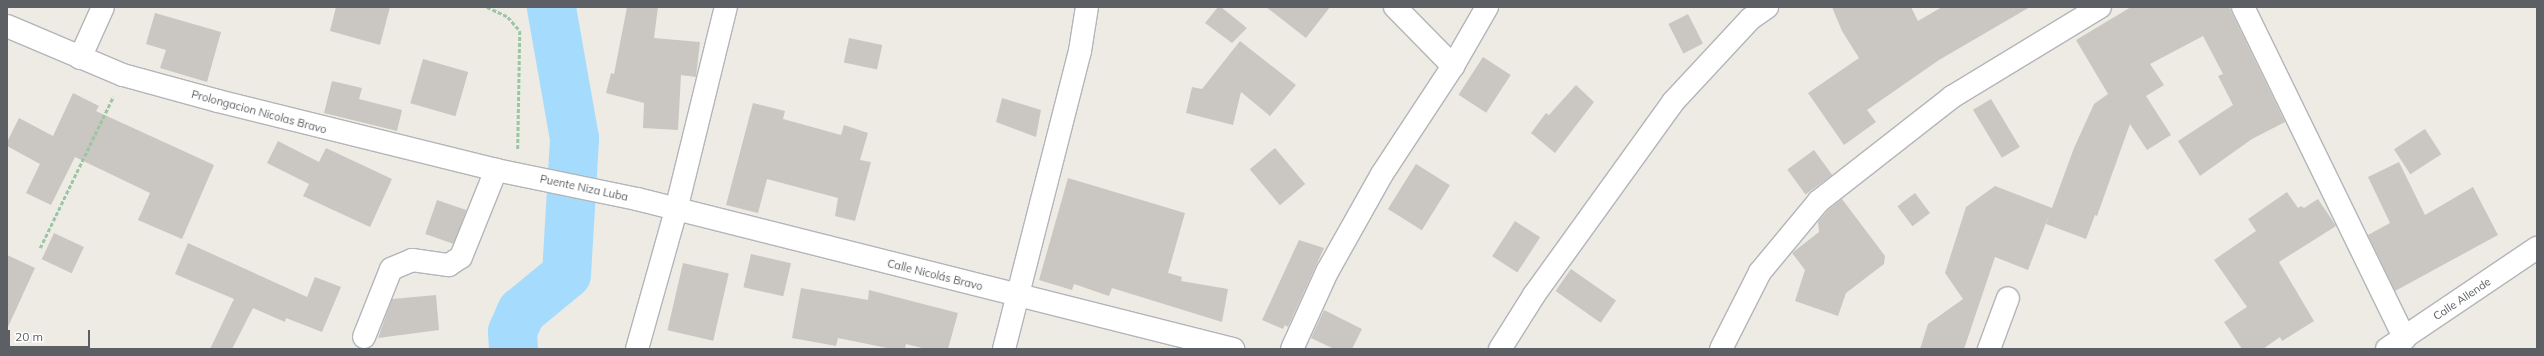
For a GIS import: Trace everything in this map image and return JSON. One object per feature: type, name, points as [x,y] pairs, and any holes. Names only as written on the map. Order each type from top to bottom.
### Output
[{"type":"street","points":[[80,58],[103,7]]},
{"type":"street","points":[[637,349],[676,210],[726,7]]},
{"type":"street","points":[[1004,349],[1080,51],[1087,7]]},
{"type":"street","points":[[1395,7],[1453,66]]},
{"type":"street","points":[[1292,349],[1327,272],[1382,174],[1453,66],[1487,7]]},
{"type":"street","points":[[1721,349],[1760,272],[1819,201],[1952,97],[2100,7]]},
{"type":"street","points":[[2243,7],[2396,344]]},
{"type":"street","points":[[1500,349],[1542,283],[1673,102],[1754,11]]},
{"type":"street","name":"Prolongacion Nicolas Bravo","points":[[7,26],[123,75],[330,131],[525,176]]},
{"type":"street","points":[[364,337],[391,269],[412,260],[449,265],[461,257],[496,170]]},
{"type":"street","name":"Puente Niza Luba","points":[[525,176],[637,199]]},
{"type":"street","name":"Calle Nicolás Bravo","points":[[637,199],[1233,349]]},
{"type":"street","name":"Calle Allende","points":[[2396,344],[2537,248]]},
{"type":"street","points":[[1989,349],[2008,298]]},
{"type":"path","points":[[487,7],[508,17],[520,31],[525,176]]},
{"type":"path","points":[[40,248],[123,75]]},
{"type":"building","points":[[336,7],[390,7],[380,45],[330,31]]},
{"type":"building","points":[[627,7],[658,7],[654,38],[700,42],[696,77],[681,75],[678,130],[643,128],[644,103],[606,93],[611,73],[614,74]]},
{"type":"building","points":[[1218,7],[1221,7],[1247,28],[1232,43],[1205,23]]},
{"type":"building","points":[[1266,7],[1330,7],[1306,38]]},
{"type":"building","points":[[1832,7],[1911,7],[1918,21],[1942,7],[2030,7],[1939,60],[1867,110],[1876,122],[1844,145],[1808,93],[1859,58],[1842,31]]},
{"type":"building","points":[[2131,7],[2229,7],[2285,122],[2252,139],[2200,176],[2178,141],[2233,105],[2218,76],[2223,74],[2203,36],[2150,64],[2164,85],[2146,96],[2171,135],[2147,150],[2130,124],[2097,216],[2095,215],[2086,239],[2046,224],[2051,210],[2028,270],[1995,257],[1964,349],[1920,349],[1928,324],[1963,299],[1945,273],[1966,207],[1995,186],[2052,208],[2074,148],[2094,104],[2108,94],[2076,40]]},
{"type":"building","points":[[155,13],[221,32],[207,82],[160,68],[166,50],[146,44]]},
{"type":"building","points":[[1688,14],[1703,43],[1683,53],[1668,24]]},
{"type":"building","points":[[849,38],[882,45],[877,70],[844,62]]},
{"type":"building","points":[[1240,41],[1296,85],[1270,116],[1241,92],[1233,125],[1186,113],[1192,87],[1202,89]]},
{"type":"building","points":[[1483,57],[1511,75],[1486,113],[1458,95]]},
{"type":"building","points":[[423,59],[468,72],[455,116],[410,103]]},
{"type":"building","points":[[332,81],[362,88],[359,99],[402,110],[397,131],[324,113]]},
{"type":"building","points":[[1576,85],[1594,102],[1555,153],[1531,133],[1546,113],[1549,115]]},
{"type":"building","points":[[73,93],[99,106],[96,111],[214,165],[182,239],[138,220],[150,193],[75,157],[51,205],[26,193],[40,164],[7,146],[7,142],[19,118],[53,136]]},
{"type":"building","points":[[1002,98],[1041,110],[1036,137],[996,122]]},
{"type":"building","points":[[1991,99],[2020,147],[2002,158],[1973,110]]},
{"type":"building","points":[[753,103],[785,111],[783,119],[841,135],[844,125],[868,133],[860,160],[871,162],[855,221],[835,216],[838,198],[767,179],[758,213],[726,205]]},
{"type":"building","points":[[2425,129],[2441,154],[2410,174],[2394,149]]},
{"type":"building","points":[[278,141],[319,162],[326,148],[392,179],[370,227],[303,196],[309,184],[267,163]]},
{"type":"building","points":[[1275,148],[1305,184],[1280,205],[1250,169]]},
{"type":"building","points":[[1814,150],[1832,175],[1806,194],[1787,169]]},
{"type":"building","points":[[2399,162],[2425,215],[2473,187],[2498,235],[2395,291],[2368,235],[2390,223],[2368,177]]},
{"type":"building","points":[[1416,164],[1450,185],[1422,230],[1388,209]]},
{"type":"building","points":[[1068,178],[1185,213],[1168,273],[1182,277],[1181,281],[1228,289],[1222,322],[1112,288],[1109,296],[1074,284],[1072,290],[1039,280]]},
{"type":"building","points":[[2287,192],[2298,208],[2301,206],[2304,208],[2318,199],[2336,226],[2279,262],[2314,321],[2282,341],[2280,337],[2263,349],[2242,349],[2224,322],[2247,307],[2214,260],[2256,231],[2248,219]]},
{"type":"building","points":[[1915,193],[1930,213],[1912,226],[1897,206]]},
{"type":"building","points":[[1842,199],[1885,256],[1884,264],[1846,293],[1838,316],[1795,301],[1805,270],[1792,253],[1819,232],[1818,222],[1828,210]]},
{"type":"building","points":[[437,200],[466,210],[455,244],[425,234]]},
{"type":"building","points":[[1515,221],[1540,237],[1517,273],[1492,256]]},
{"type":"building","points":[[54,233],[84,247],[72,273],[42,259]]},
{"type":"building","points":[[1299,240],[1324,248],[1288,327],[1285,325],[1283,329],[1262,320]]},
{"type":"building","points":[[188,243],[307,297],[315,277],[341,287],[322,332],[286,318],[285,322],[253,308],[232,349],[210,349],[234,299],[175,274]]},
{"type":"building","points":[[751,254],[791,263],[783,296],[743,287]]},
{"type":"building","points":[[7,255],[35,268],[7,329]]},
{"type":"building","points":[[683,263],[729,274],[713,341],[667,330]]},
{"type":"building","points":[[1571,269],[1616,301],[1601,323],[1556,291]]},
{"type":"building","points":[[801,288],[868,300],[869,290],[958,313],[948,349],[926,349],[906,344],[905,349],[892,349],[838,338],[836,346],[792,338]]},
{"type":"building","points":[[436,295],[439,330],[378,338],[392,299]]},
{"type":"building","points":[[1324,310],[1362,329],[1352,349],[1334,349],[1311,338]]},
{"type":"waterway","points":[[513,349],[512,331],[521,311],[566,274],[574,138],[551,7]]}]
